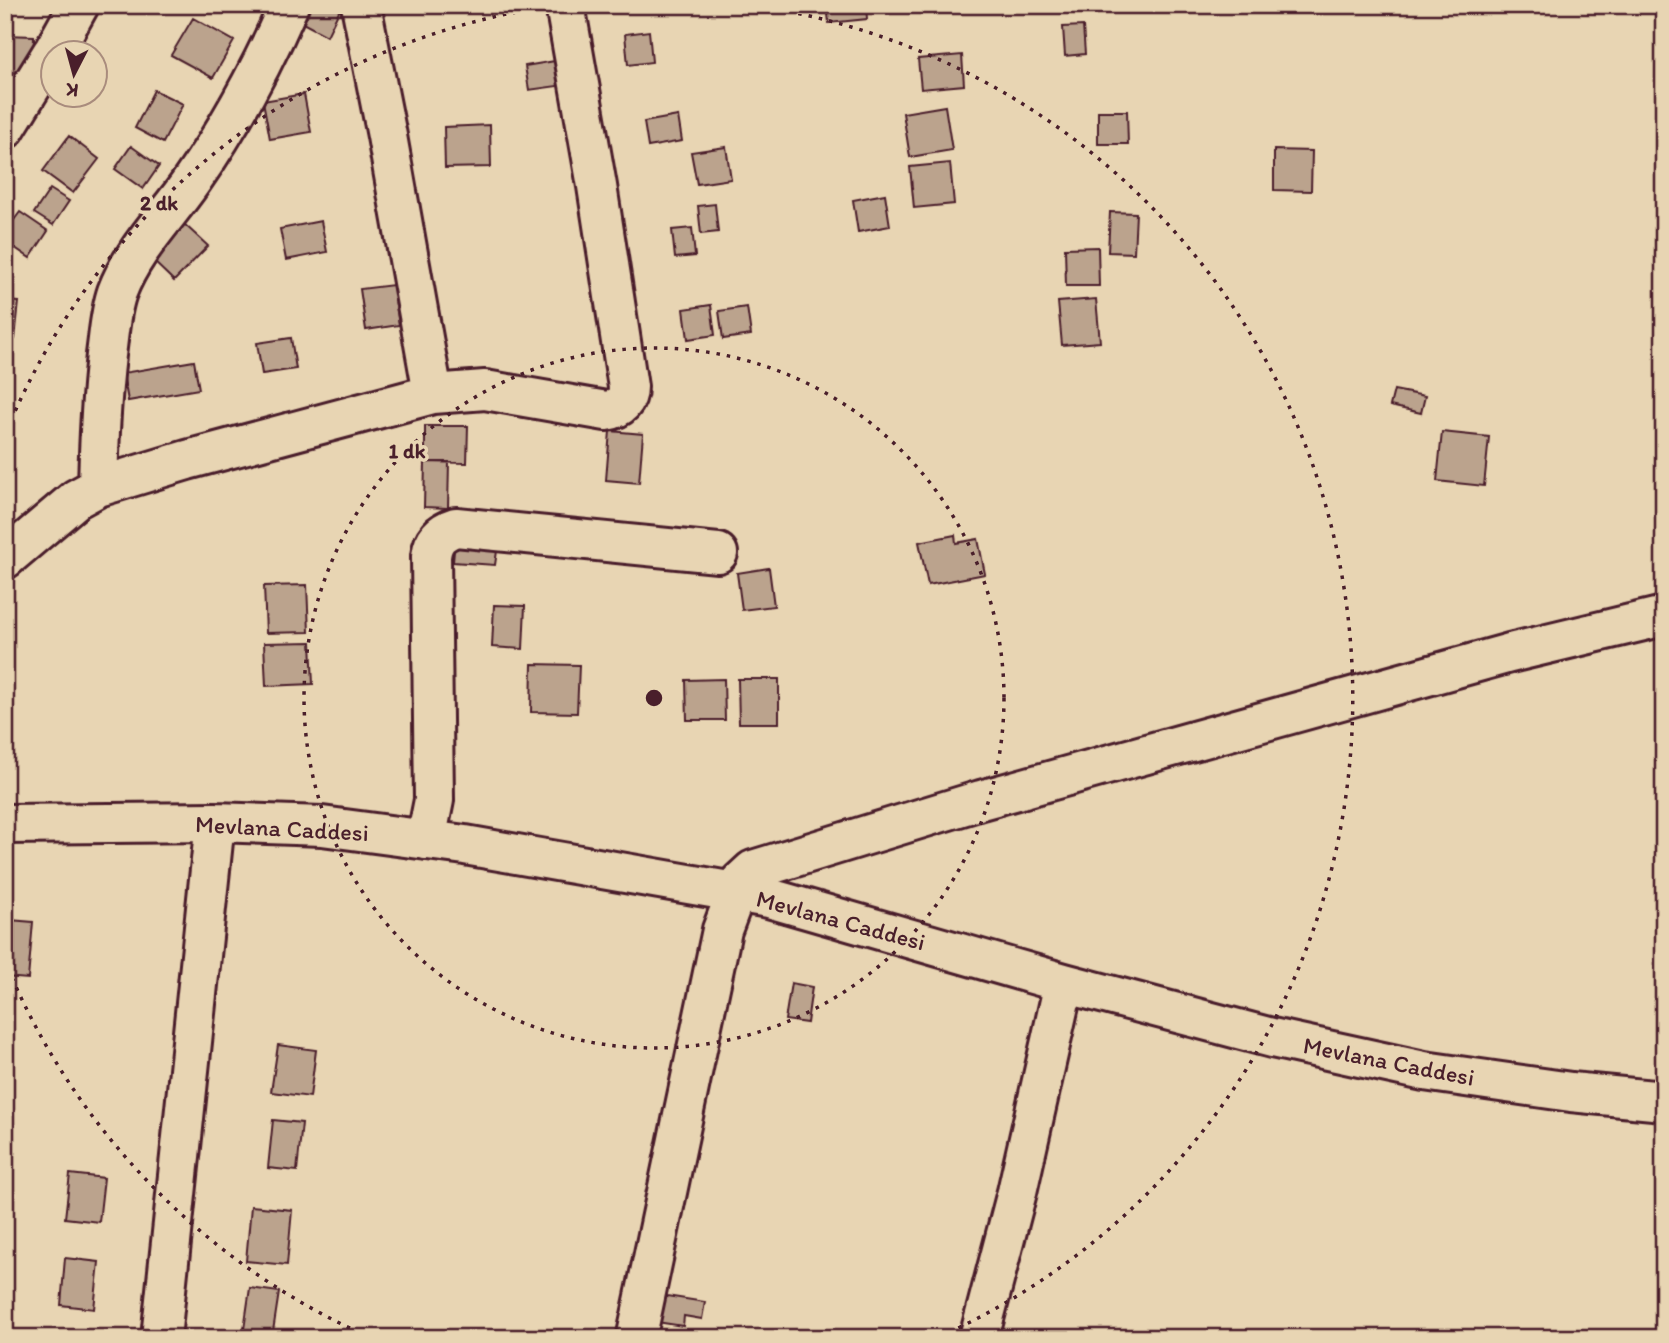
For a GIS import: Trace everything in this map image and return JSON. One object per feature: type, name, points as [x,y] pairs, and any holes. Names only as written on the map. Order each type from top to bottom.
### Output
[{"type":"street","points":[[61,38],[79,5]]},
{"type":"street","points":[[98,487],[100,416],[110,319],[125,272],[224,132],[250,86],[289,5]]},
{"type":"street","points":[[361,5],[433,394]]},
{"type":"street","points":[[5,559],[76,499],[98,487],[187,460],[433,394],[485,390],[606,411],[620,407],[628,394],[597,186],[565,5]]},
{"type":"street","points":[[5,129],[38,77]]},
{"type":"street","points":[[426,840],[434,800],[430,556],[432,545],[438,536],[456,527],[718,552]]},
{"type":"street","points":[[637,1335],[722,930],[736,892],[746,876],[761,866],[981,800],[1510,653],[1664,616]]},
{"type":"street","points":[[161,1338],[215,822]]},
{"type":"street","name":"Mevlana Caddesi","points":[[5,824],[215,822],[322,826],[465,845],[769,898],[1065,983],[1272,1038],[1424,1071],[1571,1092],[1664,1101]]},
{"type":"street","points":[[979,1338],[1020,1179],[1065,983]]},
{"type":"building","points":[[304,5],[342,5],[327,36],[297,20]]},
{"type":"building","points":[[827,5],[866,5],[867,19],[829,23]]},
{"type":"building","points":[[193,18],[234,41],[213,78],[171,55]]},
{"type":"building","points":[[1083,26],[1085,54],[1065,56],[1063,27]]},
{"type":"building","points":[[649,31],[652,62],[628,65],[625,34]]},
{"type":"building","points":[[5,35],[34,36],[33,74],[5,73]]},
{"type":"building","points":[[962,55],[964,85],[921,89],[918,59]]},
{"type":"building","points":[[561,60],[565,85],[529,90],[525,66]]},
{"type":"building","points":[[154,90],[183,104],[163,143],[135,128]]},
{"type":"building","points":[[304,94],[311,132],[270,139],[263,101]]},
{"type":"building","points":[[945,106],[952,150],[910,157],[903,113]]},
{"type":"building","points":[[1098,111],[1127,111],[1128,144],[1098,144]]},
{"type":"building","points":[[678,116],[682,141],[648,147],[644,122]]},
{"type":"building","points":[[490,125],[491,167],[445,168],[444,127]]},
{"type":"building","points":[[69,136],[99,159],[73,193],[43,171]]},
{"type":"building","points":[[131,146],[159,166],[143,189],[115,169]]},
{"type":"building","points":[[726,147],[731,179],[697,184],[691,152]]},
{"type":"building","points":[[1274,150],[1312,151],[1311,191],[1274,190]]},
{"type":"building","points":[[950,163],[954,204],[914,208],[910,167]]},
{"type":"building","points":[[50,189],[69,201],[53,225],[34,213]]},
{"type":"building","points":[[885,194],[890,226],[858,232],[853,200]]},
{"type":"building","points":[[715,204],[718,232],[701,234],[698,206]]},
{"type":"building","points":[[20,212],[48,231],[30,258],[5,241],[5,232]]},
{"type":"building","points":[[1110,212],[1136,213],[1134,253],[1108,252]]},
{"type":"building","points":[[321,221],[327,252],[286,260],[280,229]]},
{"type":"building","points":[[183,223],[208,246],[174,281],[150,258]]},
{"type":"building","points":[[692,228],[695,256],[675,258],[672,230]]},
{"type":"building","points":[[1098,247],[1099,286],[1066,286],[1065,248]]},
{"type":"building","points":[[393,285],[399,325],[366,330],[360,289]]},
{"type":"building","points":[[1096,299],[1100,342],[1062,345],[1058,302]]},
{"type":"building","points":[[5,301],[19,302],[15,339],[5,338]]},
{"type":"building","points":[[711,305],[715,335],[688,339],[684,309]]},
{"type":"building","points":[[747,307],[751,335],[723,339],[719,311]]},
{"type":"building","points":[[291,338],[296,369],[262,374],[257,343]]},
{"type":"building","points":[[194,361],[199,389],[128,401],[123,373]]},
{"type":"building","points":[[1394,390],[1425,396],[1421,413],[1390,406]]},
{"type":"building","points":[[425,426],[468,426],[467,463],[425,462]]},
{"type":"building","points":[[610,431],[643,434],[639,483],[606,480]]},
{"type":"building","points":[[1442,432],[1489,437],[1484,486],[1437,481]]},
{"type":"building","points":[[425,462],[449,462],[448,508],[424,507]]},
{"type":"building","points":[[955,535],[956,543],[978,539],[985,574],[928,585],[919,542]]},
{"type":"building","points":[[455,540],[498,544],[495,565],[453,562]]},
{"type":"building","points":[[769,568],[774,606],[742,610],[737,573]]},
{"type":"building","points":[[307,585],[309,632],[266,633],[264,586]]},
{"type":"building","points":[[494,605],[525,606],[523,649],[492,647]]},
{"type":"building","points":[[311,642],[313,684],[266,686],[264,643]]},
{"type":"building","points":[[532,664],[579,665],[577,713],[531,712]]},
{"type":"building","points":[[724,679],[725,720],[687,720],[686,680]]},
{"type":"building","points":[[738,679],[779,679],[779,723],[739,723]]},
{"type":"building","points":[[10,920],[33,922],[28,979],[5,977]]},
{"type":"building","points":[[791,983],[812,987],[807,1023],[785,1020]]},
{"type":"building","points":[[278,1045],[316,1050],[310,1097],[271,1092]]},
{"type":"building","points":[[273,1120],[302,1123],[297,1171],[268,1168]]},
{"type":"building","points":[[70,1174],[104,1178],[99,1222],[65,1218]]},
{"type":"building","points":[[251,1206],[292,1210],[287,1265],[246,1261]]},
{"type":"building","points":[[65,1258],[99,1262],[94,1309],[61,1305]]},
{"type":"building","points":[[250,1288],[279,1292],[272,1338],[243,1336]]},
{"type":"building","points":[[654,1294],[705,1302],[702,1319],[684,1316],[683,1326],[650,1321]]}]
